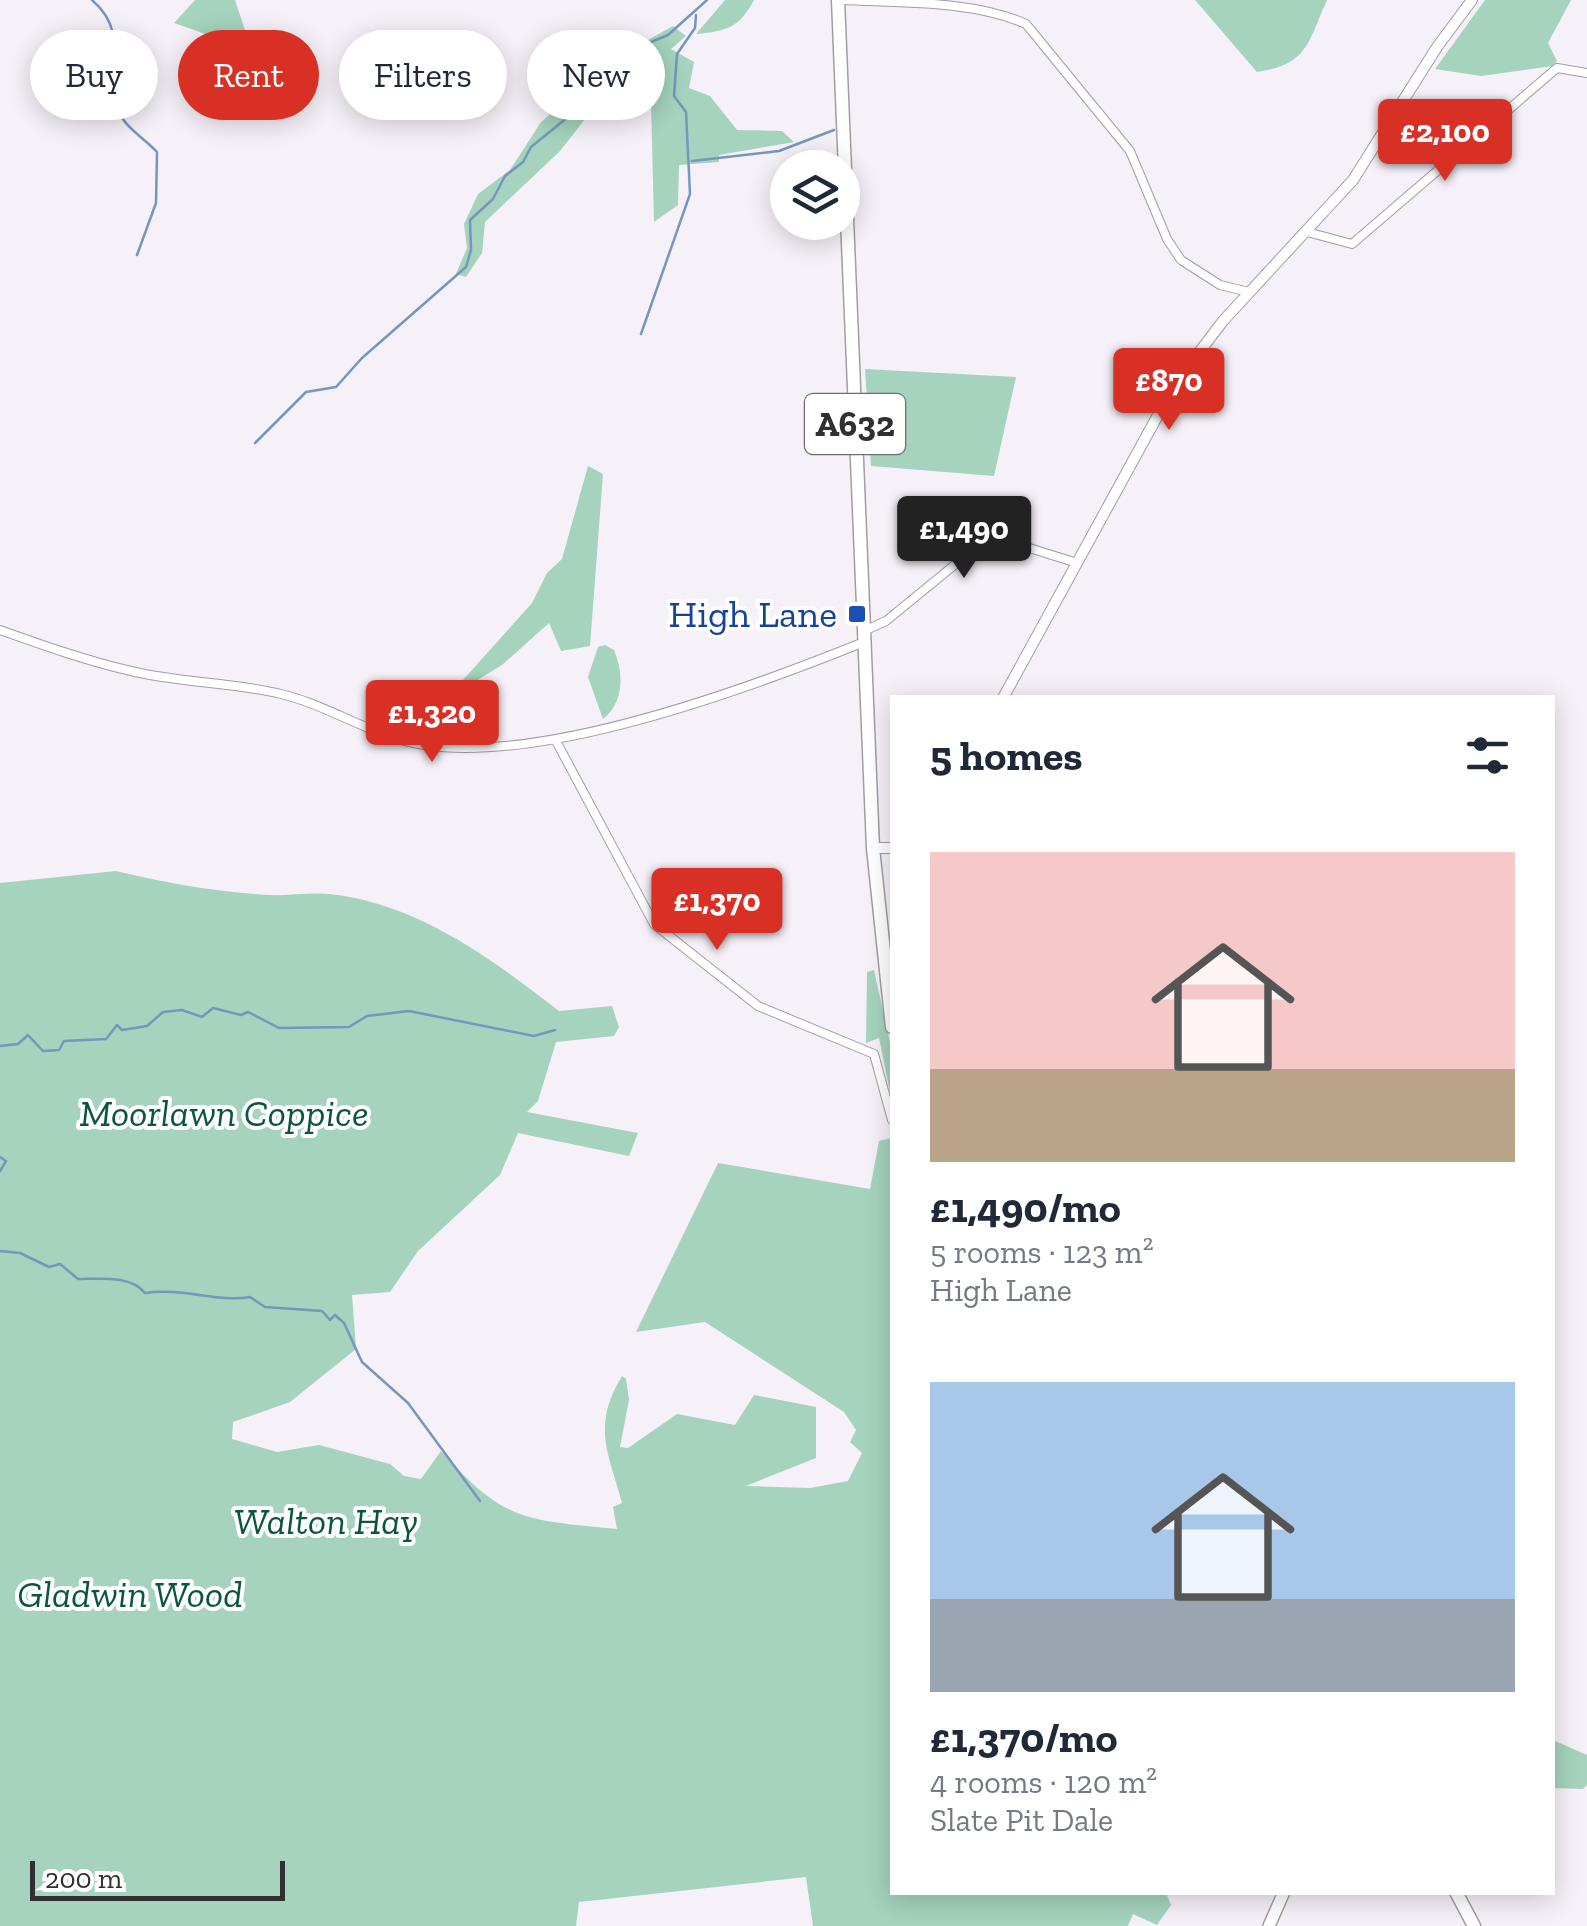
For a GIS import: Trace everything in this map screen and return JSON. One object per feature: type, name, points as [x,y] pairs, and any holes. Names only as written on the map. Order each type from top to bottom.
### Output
[{"type":"main road","name":"A632","points":[[839,0],[874,848],[890,1006]]},
{"type":"main road","points":[[1269,1926],[1283,1895]]},
{"type":"main road","points":[[1458,1895],[1474,1926]]},
{"type":"street","points":[[839,0],[974,7],[1004,13],[1026,24],[1130,151],[1166,239],[1181,260],[1220,284],[1249,292]]},
{"type":"street","points":[[1005,695],[1074,562],[1175,384],[1249,292],[1352,180],[1437,47],[1472,0]]},
{"type":"street","points":[[1307,232],[1352,244],[1557,68],[1587,73]]},
{"type":"street","points":[[0,630],[131,671],[282,694],[390,738],[427,746],[475,748],[556,741],[718,695],[864,636],[985,540],[1007,541],[1074,562]]},
{"type":"street","points":[[556,741],[654,924],[758,1006],[874,1054],[890,1113]]},
{"type":"street","points":[[874,848],[890,848]]},
{"type":"green space","points":[[195,0],[235,0],[245,30],[194,30],[174,23]]},
{"type":"green space","points":[[725,0],[754,0],[743,17],[731,26],[696,34]]},
{"type":"green space","points":[[1195,0],[1327,0],[1310,39],[1297,57],[1274,69],[1257,72]]},
{"type":"green space","points":[[1485,0],[1571,0],[1548,43],[1557,61],[1553,66],[1481,76],[1435,69]]},
{"type":"green space","points":[[673,26],[686,36],[671,49],[694,62],[689,88],[710,96],[737,130],[782,131],[794,142],[719,155],[719,162],[679,165],[678,205],[654,222],[651,120],[665,120],[665,30]]},
{"type":"green space","points":[[584,120],[560,151],[485,222],[482,253],[466,277],[456,274],[467,248],[464,224],[478,194],[510,170],[541,122]]},
{"type":"green space","points":[[865,369],[1016,377],[994,476],[871,466]]},
{"type":"green space","points":[[588,466],[603,474],[590,646],[561,651],[549,623],[502,665],[446,699],[532,603],[547,573],[562,559]]},
{"type":"green space","points":[[605,645],[614,650],[620,678],[615,704],[603,719],[588,677],[598,647]]},
{"type":"green space","points":[[116,871],[230,892],[314,893],[361,899],[452,936],[559,1011],[612,1006],[619,1027],[614,1036],[556,1042],[538,1101],[527,1112],[638,1133],[629,1156],[518,1133],[500,1175],[418,1251],[390,1292],[352,1295],[356,1349],[290,1402],[233,1422],[232,1439],[277,1452],[319,1445],[390,1464],[404,1476],[421,1479],[441,1451],[482,1492],[518,1513],[560,1523],[617,1529],[613,1507],[622,1503],[608,1455],[605,1426],[607,1410],[622,1376],[629,1400],[620,1447],[628,1448],[677,1414],[735,1425],[754,1395],[816,1407],[816,1458],[746,1486],[810,1488],[848,1481],[862,1453],[850,1442],[856,1430],[844,1412],[705,1322],[636,1332],[718,1163],[870,1189],[879,1141],[890,1138],[890,1895],[1167,1895],[1171,1905],[1157,1925],[1133,1914],[1128,1926],[813,1926],[806,1877],[579,1902],[576,1926],[0,1926],[0,883]]},
{"type":"green space","points":[[874,970],[890,1043],[890,1092],[879,1038],[866,1043],[867,972]]},
{"type":"green space","points":[[1555,1741],[1587,1755],[1587,1785],[1583,1789],[1555,1788]]},
{"type":"waterway","points":[[92,0],[111,27],[113,83],[119,112],[130,128],[157,152],[156,203],[137,255]]},
{"type":"waterway","points":[[255,443],[306,392],[336,387],[362,358],[466,267],[471,250],[470,220],[493,199],[505,176],[523,162],[531,147],[573,113],[589,87],[639,55],[651,42],[668,35],[707,0]]},
{"type":"waterway","points":[[641,334],[690,194],[686,112],[674,96],[677,54],[695,28],[696,15]]},
{"type":"waterway","points":[[692,161],[779,151],[834,130]]},
{"type":"waterway","points":[[0,1046],[18,1044],[28,1035],[43,1051],[59,1050],[64,1041],[106,1039],[117,1025],[122,1030],[147,1026],[163,1012],[182,1010],[202,1017],[213,1008],[241,1015],[248,1012],[279,1028],[349,1027],[367,1016],[409,1011],[534,1036],[555,1030]]},
{"type":"waterway","points":[[0,1157],[6,1161],[0,1171]]},
{"type":"waterway","points":[[0,1251],[20,1253],[49,1267],[60,1264],[78,1279],[132,1283],[145,1293],[250,1297],[265,1307],[322,1311],[330,1320],[335,1315],[344,1323],[362,1362],[408,1403],[480,1501]]},
{"type":"place","name":"High Lane","points":[[857,614]]},
{"type":"park label","name":"Moorlawn Coppice","points":[[224,1113]]},
{"type":"park label","name":"Walton Hay","points":[[326,1521]]},
{"type":"park label","name":"Gladwin Wood","points":[[130,1594]]}]
